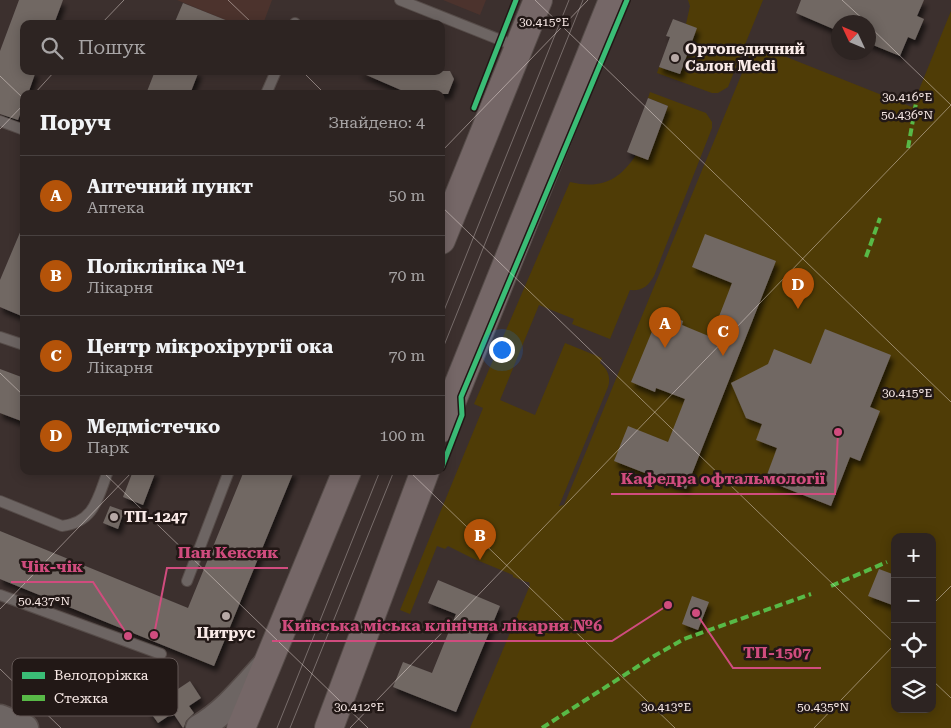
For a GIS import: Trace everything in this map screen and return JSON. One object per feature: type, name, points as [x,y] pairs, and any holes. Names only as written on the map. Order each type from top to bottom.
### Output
[{"type":"main road","points":[[445,230],[538,0]]},
{"type":"main road","points":[[445,418],[612,0]]},
{"type":"main road","points":[[241,728],[345,475]]},
{"type":"main road","points":[[329,728],[424,475]]},
{"type":"main road","points":[[199,728],[212,720],[232,702],[270,661]]},
{"type":"main road","points":[[334,728],[346,685]]},
{"type":"main road","points":[[0,718],[24,728]]},
{"type":"lane","points":[[400,0],[519,48]]},
{"type":"lane","points":[[268,90],[274,75]]},
{"type":"lane","points":[[0,121],[20,128]]},
{"type":"lane","points":[[0,337],[20,344]]},
{"type":"lane","points":[[0,500],[62,526],[73,525],[84,519],[92,511],[106,475]]},
{"type":"lane","points":[[187,581],[227,475]]},
{"type":"lane","points":[[0,595],[161,654]]},
{"type":"shaded area","points":[[177,0],[272,0],[264,20],[225,20]]},
{"type":"shaded area","points":[[443,0],[486,0],[480,15]]},
{"type":"shaded area","points":[[688,0],[763,0],[728,87],[718,93],[712,93],[657,73],[659,67],[680,74],[696,29],[686,24],[690,6]]},
{"type":"shaded area","points":[[951,11],[951,728],[470,728],[530,585],[529,582],[513,577],[513,575],[448,546],[445,549],[437,546],[410,614],[400,610],[483,408],[474,404],[570,182],[590,185],[599,184],[608,181],[622,172],[636,155],[648,159],[668,106],[648,98],[650,92],[706,113],[712,122],[712,128],[654,276],[645,287],[638,290],[630,290],[610,339],[572,324],[574,319],[539,305],[500,400],[535,415],[565,343],[602,358],[600,363],[608,374],[608,387],[559,506],[564,505],[754,44],[912,107]]},
{"type":"building","points":[[19,0],[63,0],[56,20],[20,20],[20,75],[35,75],[29,90],[20,90],[20,115],[18,120],[0,114],[0,51]]},
{"type":"building","points":[[801,0],[924,0],[917,16],[924,19],[915,40],[908,37],[900,56],[876,46],[876,15],[831,15],[831,28],[796,13]]},
{"type":"building","points":[[183,3],[226,20],[176,20]]},
{"type":"building","points":[[673,19],[697,28],[680,74],[659,67],[670,37],[666,36]]},
{"type":"building","points":[[445,71],[450,71],[454,79],[448,94],[445,94],[445,90],[401,90],[366,75],[445,75]]},
{"type":"building","points":[[153,75],[197,75],[192,90],[148,90]]},
{"type":"building","points":[[648,98],[668,106],[648,160],[627,152]]},
{"type":"building","points":[[20,232],[20,315],[0,307],[0,280]]},
{"type":"building","points":[[705,234],[776,261],[686,489],[614,461],[628,426],[668,442],[685,399],[656,388],[655,392],[631,382],[660,312],[683,321],[682,325],[711,337],[732,283],[692,267]]},
{"type":"building","points":[[825,329],[891,355],[870,407],[880,411],[860,461],[850,457],[831,506],[765,480],[777,448],[756,440],[762,424],[746,418],[731,383],[768,364],[774,349],[811,364]]},
{"type":"building","points":[[0,369],[20,376],[20,420],[0,413]]},
{"type":"building","points":[[131,475],[154,475],[143,505],[123,497]]},
{"type":"building","points":[[242,475],[292,475],[214,666],[0,579],[0,531],[188,608]]},
{"type":"building","name":"ТП-1247","points":[[110,506],[124,511],[118,529],[103,523]]},
{"type":"building","points":[[879,569],[891,574],[891,605],[868,596]]},
{"type":"building","points":[[438,580],[500,606],[456,712],[393,687],[403,662],[432,673],[456,614],[428,603]]},
{"type":"building","points":[[692,596],[709,602],[698,630],[682,624]]},
{"type":"building","points":[[190,681],[201,698],[189,706],[194,713],[186,721],[183,728],[175,716],[178,716],[178,689]]},
{"type":"building","points":[[153,716],[168,716],[158,723]]},
{"type":"tram line","points":[[445,308],[569,0]]},
{"type":"tram line","points":[[445,343],[583,0]]},
{"type":"tram line","points":[[277,728],[378,475]]},
{"type":"tram line","points":[[290,728],[392,475]]},
{"type":"marked path","points":[[908,148],[916,103]]},
{"type":"marked path","points":[[866,257],[880,218]]},
{"type":"marked path","points":[[831,586],[887,562]]},
{"type":"marked path","points":[[542,728],[654,656],[684,639],[811,594]]},
{"type":"cycle path","points":[[474,108],[516,0]]},
{"type":"cycle path","points":[[445,459],[462,415],[461,397],[627,0]]},
{"type":"place","name":"Ортопедичний Салон Medi","points":[[675,58]]},
{"type":"place","name":"Медмістечко","points":[[798,309]]},
{"type":"place","name":"Аптечний пункт","points":[[665,348]]},
{"type":"place","name":"Центр мікрохірургії ока","points":[[723,356]]},
{"type":"place","name":"Кафедра офтальмології","points":[[838,432]]},
{"type":"place","name":"ТП-1247","points":[[114,517]]},
{"type":"place","name":"Поліклініка №1","points":[[480,560]]},
{"type":"place","name":"Київська міська клінічна лікарня №6","points":[[668,605]]},
{"type":"place","name":"ТП-1507","points":[[696,613]]},
{"type":"place","name":"Цитрус","points":[[226,616]]},
{"type":"place","name":"Пан Кексик","points":[[154,635]]},
{"type":"place","name":"Чік-чік","points":[[128,636]]}]
